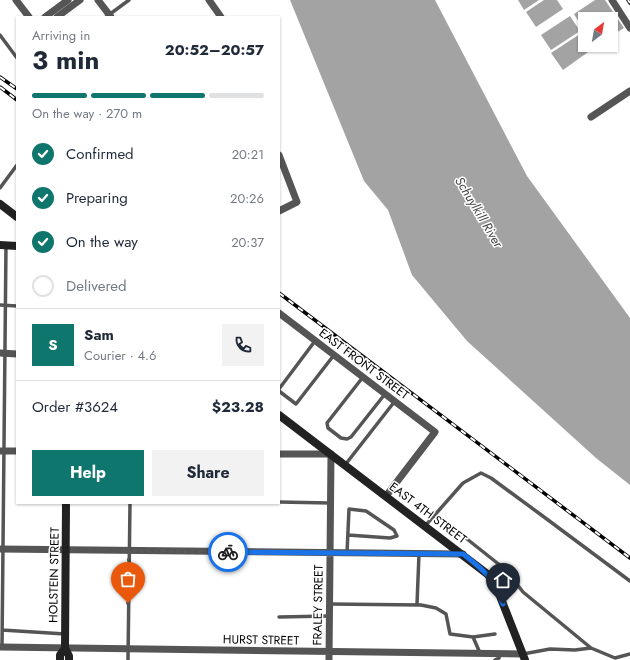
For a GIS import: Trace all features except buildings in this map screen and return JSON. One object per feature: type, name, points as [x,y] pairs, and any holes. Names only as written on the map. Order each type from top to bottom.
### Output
[{"type":"main road","points":[[0,204],[16,216]]},
{"type":"main road","points":[[3,245],[16,246]]},
{"type":"main road","name":"EAST 4TH STREET","points":[[280,416],[463,554],[491,578],[524,657]]},
{"type":"main road","name":"HOLSTEIN STREET","points":[[66,504],[65,648],[69,656],[69,660]]},
{"type":"main road","name":"HOLSTEIN STREET","points":[[60,660],[60,656],[65,648]]},
{"type":"street","points":[[16,0],[28,16]]},
{"type":"street","points":[[46,16],[68,0]]},
{"type":"street","points":[[58,16],[80,0]]},
{"type":"street","points":[[98,0],[109,16]]},
{"type":"street","points":[[209,0],[220,16]]},
{"type":"street","points":[[612,0],[630,28]]},
{"type":"street","points":[[591,117],[630,91]]},
{"type":"street","points":[[280,161],[282,172],[297,202],[280,210]]},
{"type":"street","name":"EAST FRONT STREET","points":[[280,314],[435,432],[386,496]]},
{"type":"street","points":[[2,353],[16,354]]},
{"type":"street","points":[[2,451],[16,451]]},
{"type":"street","points":[[280,454],[331,454]]},
{"type":"street","name":"FRALEY STREET","points":[[329,660],[331,454]]},
{"type":"street","points":[[1,549],[463,554]]},
{"type":"street","name":"HURST STREET","points":[[1,647],[329,652],[412,656],[480,653],[524,657]]},
{"type":"lane","points":[[109,16],[128,0]]},
{"type":"lane","points":[[0,35],[16,57]]},
{"type":"lane","points":[[0,188],[16,166]]},
{"type":"lane","points":[[1,647],[2,353],[5,306],[3,245]]},
{"type":"lane","points":[[0,305],[16,306]]},
{"type":"lane","points":[[280,389],[315,341]]},
{"type":"lane","points":[[280,391],[296,404],[334,355]]},
{"type":"lane","points":[[363,377],[327,423],[328,428],[336,435],[344,439],[351,437],[385,394]]},
{"type":"lane","points":[[345,465],[395,402]]},
{"type":"lane","points":[[425,526],[463,483],[481,473],[491,478],[528,505],[630,582]]},
{"type":"lane","points":[[280,502],[330,503]]},
{"type":"lane","points":[[128,660],[130,504]]},
{"type":"lane","points":[[347,553],[349,509],[366,511],[394,530],[397,536],[390,538],[348,535]]},
{"type":"lane","points":[[467,539],[506,570],[523,592],[591,648],[615,658],[630,654]]},
{"type":"lane","points":[[418,604],[419,554]]},
{"type":"lane","points":[[329,604],[418,604],[436,608],[446,614],[450,634],[473,637],[495,634]]},
{"type":"lane","points":[[279,616],[329,616]]},
{"type":"lane","points":[[2,630],[65,634]]},
{"type":"lane","points":[[473,637],[480,653]]},
{"type":"lane","points":[[524,657],[550,649],[575,650],[591,648]]},
{"type":"lane","points":[[495,660],[499,658],[500,654]]},
{"type":"lane","points":[[624,656],[626,660]]},
{"type":"water","name":"Schuylkill River","points":[[290,0],[435,0],[527,176],[630,318],[630,485],[596,458],[467,341],[412,275],[388,210],[364,181]]},
{"type":"water","points":[[518,0],[539,0],[524,10]]},
{"type":"water","points":[[544,0],[557,0],[563,9],[536,27],[526,12]]},
{"type":"water","points":[[595,0],[605,0],[613,12],[578,12],[578,21],[574,14]]},
{"type":"water","points":[[570,16],[578,28],[578,32],[551,50],[541,35]]},
{"type":"water","points":[[618,19],[624,28],[618,32]]},
{"type":"water","points":[[578,35],[578,52],[588,52],[563,70],[551,53]]},
{"type":"railway","points":[[0,77],[16,88]]},
{"type":"railway","points":[[0,87],[16,99]]},
{"type":"railway","points":[[280,294],[630,558]]},
{"type":"way so far","points":[[128,603],[129,551],[228,552]]},
{"type":"route","points":[[228,552],[463,554],[486,572],[491,578],[503,604]]}]
